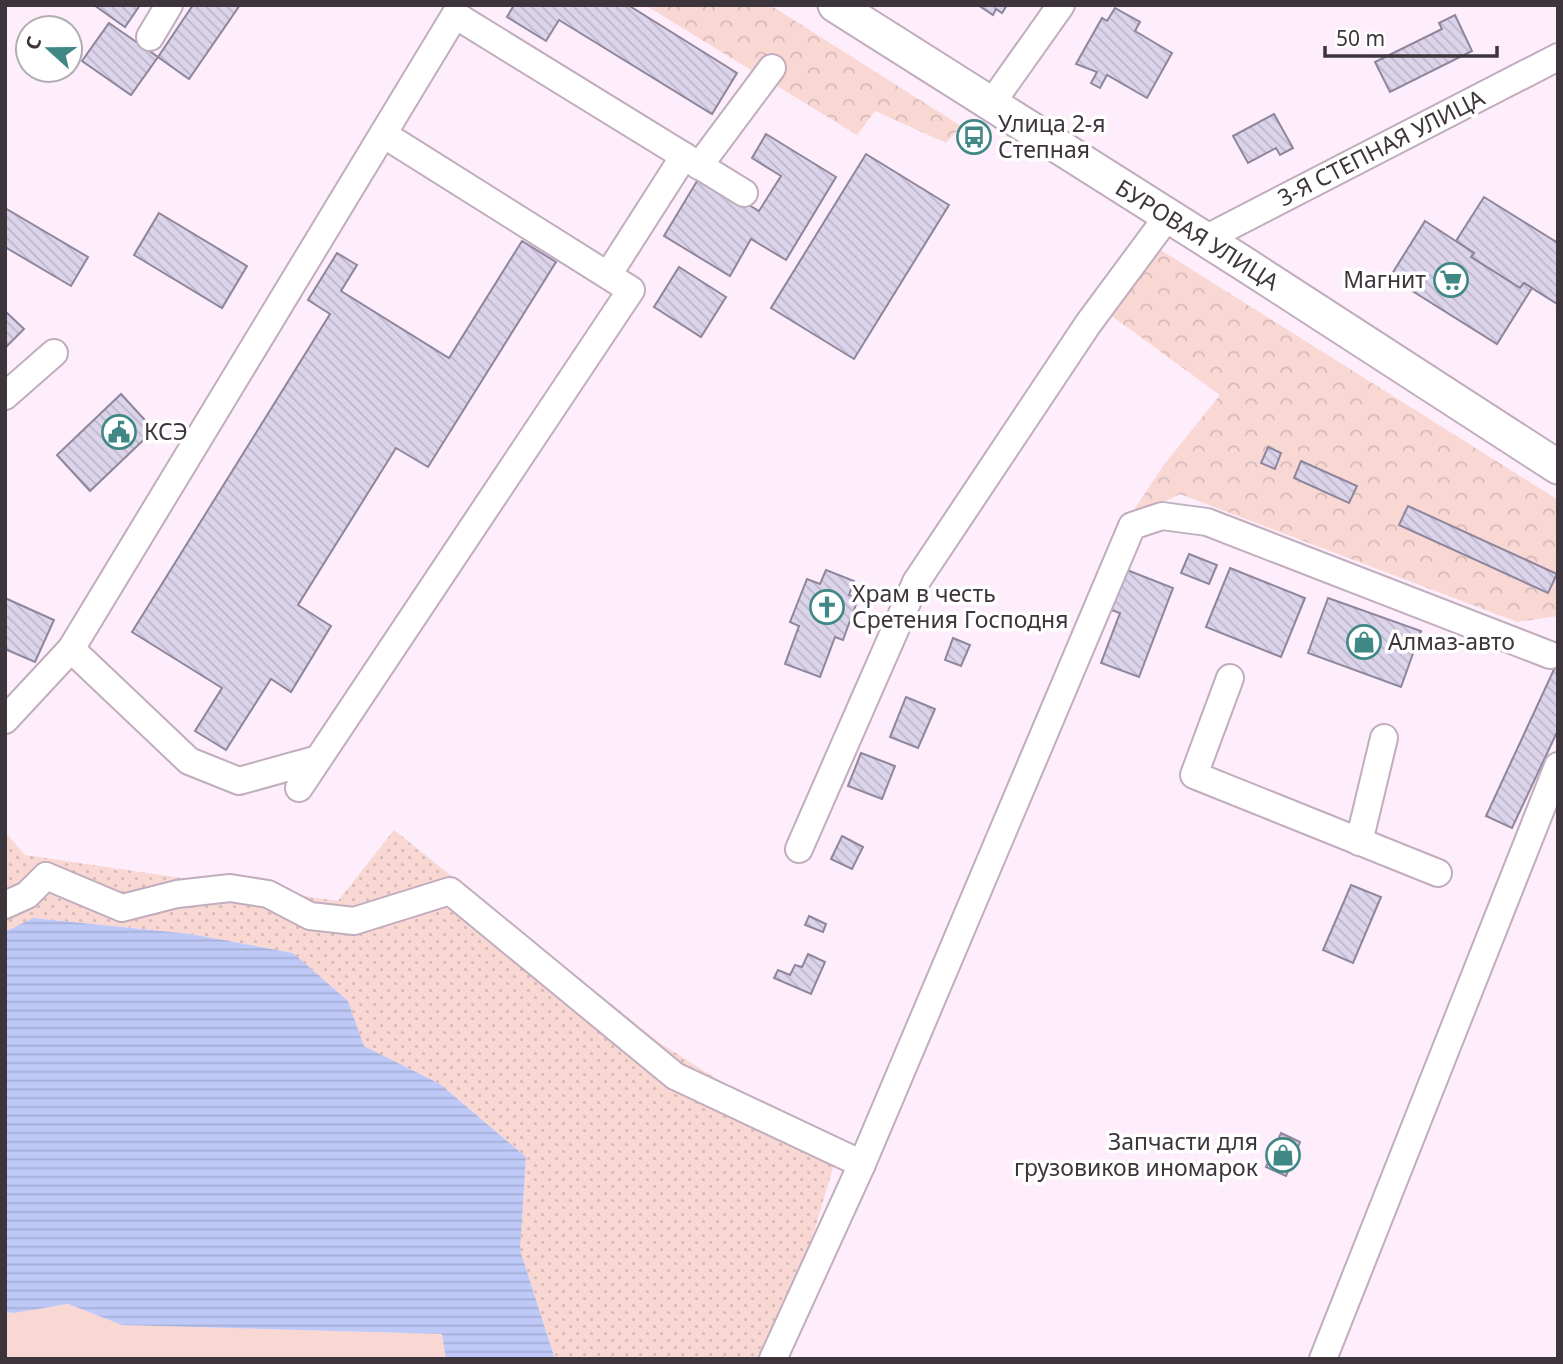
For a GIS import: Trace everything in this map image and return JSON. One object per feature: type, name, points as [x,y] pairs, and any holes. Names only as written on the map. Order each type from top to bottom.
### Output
[{"type":"main road","name":"БУРОВАЯ УЛИЦА","points":[[846,8],[991,104],[1558,467]]},
{"type":"street","points":[[150,37],[169,5]]},
{"type":"street","points":[[991,104],[1061,5]]},
{"type":"street","points":[[5,720],[71,649],[455,15],[744,193]]},
{"type":"street","name":"3-Я СТЕПНАЯ УЛИЦА","points":[[1205,239],[1558,57]]},
{"type":"street","points":[[608,275],[692,161],[772,68]]},
{"type":"street","points":[[299,788],[631,290],[383,134]]},
{"type":"street","points":[[799,849],[916,582],[1088,324],[1168,216]]},
{"type":"street","points":[[5,396],[54,353]]},
{"type":"street","points":[[773,1359],[862,1164],[1132,526],[1162,516],[1207,522],[1550,654]]},
{"type":"street","points":[[71,649],[189,761],[239,781],[318,759]]},
{"type":"street","points":[[1230,678],[1194,775],[1438,873]]},
{"type":"street","points":[[1359,842],[1384,738]]},
{"type":"street","points":[[1322,1359],[1558,766]]},
{"type":"street","points":[[5,905],[27,895],[46,876],[122,908],[177,894],[230,888],[268,894],[310,916],[354,921],[450,891],[675,1076],[862,1164]]},
{"type":"green space","points":[[645,5],[770,5],[961,126],[946,143],[875,111],[857,135]]},
{"type":"green space","points":[[1156,247],[1558,500],[1558,616],[1517,622],[1180,494],[1128,519],[1163,466],[1220,395],[1109,314]]},
{"type":"green space","points":[[394,830],[660,1043],[731,1088],[841,1141],[776,1359],[555,1359],[520,1250],[526,1157],[440,1084],[364,1046],[348,1001],[293,953],[191,934],[34,918],[5,932],[5,832],[25,855],[338,901]]},
{"type":"green space","points":[[68,1304],[122,1325],[443,1334],[446,1359],[5,1359],[5,1312],[14,1313]]},
{"type":"water","points":[[33,918],[191,934],[293,953],[348,1001],[364,1046],[440,1084],[526,1157],[520,1250],[555,1359],[446,1359],[442,1334],[122,1325],[68,1304],[14,1313],[5,1312],[5,932]]},
{"type":"building","points":[[94,5],[140,5],[125,27]]},
{"type":"building","points":[[193,5],[240,5],[189,79],[158,57]]},
{"type":"building","points":[[514,5],[628,5],[737,73],[712,114],[559,20],[546,41],[507,17]]},
{"type":"building","points":[[978,5],[1007,5],[1002,13],[996,9],[993,15]]},
{"type":"building","points":[[1115,8],[1140,22],[1135,31],[1172,53],[1147,98],[1107,75],[1100,88],[1091,83],[1097,72],[1076,64],[1102,18],[1107,21]]},
{"type":"building","points":[[1455,15],[1472,51],[1390,92],[1375,62],[1442,29],[1439,23]]},
{"type":"building","points":[[109,23],[158,57],[131,95],[84,62],[84,58]]},
{"type":"building","points":[[1274,114],[1293,148],[1280,155],[1276,148],[1248,163],[1233,136]]},
{"type":"building","points":[[766,134],[836,177],[786,260],[751,239],[730,276],[664,236],[700,176],[759,211],[781,176],[752,158]]},
{"type":"building","points":[[866,154],[949,205],[854,359],[771,308]]},
{"type":"building","points":[[1484,197],[1558,243],[1558,308],[1557,304],[1524,283],[1520,288],[1471,257],[1474,253],[1456,241]]},
{"type":"building","points":[[5,208],[88,257],[71,286],[5,247]]},
{"type":"building","points":[[159,213],[247,266],[222,308],[134,255]]},
{"type":"building","name":"Магнит","points":[[1425,221],[1474,253],[1471,257],[1520,288],[1524,283],[1532,288],[1497,344],[1390,277]]},
{"type":"building","points":[[522,241],[556,262],[428,467],[396,448],[298,605],[331,626],[291,692],[271,679],[226,750],[195,731],[222,688],[132,632],[330,314],[308,300],[337,253],[357,265],[341,291],[449,358]]},
{"type":"building","points":[[679,267],[726,297],[701,337],[654,307]]},
{"type":"building","points":[[5,311],[24,329],[5,348]]},
{"type":"building","points":[[121,394],[154,430],[90,491],[57,455]]},
{"type":"building","points":[[1268,447],[1281,453],[1275,469],[1261,463]]},
{"type":"building","points":[[1301,461],[1357,486],[1349,503],[1294,478]]},
{"type":"building","points":[[1408,506],[1557,574],[1548,593],[1399,525]]},
{"type":"building","points":[[1189,554],[1217,565],[1209,584],[1181,573]]},
{"type":"building","points":[[1230,568],[1305,598],[1281,657],[1206,627]]},
{"type":"building","points":[[826,570],[854,581],[849,595],[858,599],[843,640],[835,637],[820,677],[785,664],[799,626],[790,622],[807,579],[820,584]]},
{"type":"building","points":[[1127,570],[1173,588],[1139,677],[1101,663],[1120,613],[1111,610]]},
{"type":"building","points":[[5,598],[54,620],[35,662],[5,649]]},
{"type":"building","name":"Алмаз-авто","points":[[1328,598],[1421,631],[1401,687],[1308,653]]},
{"type":"building","points":[[953,638],[970,645],[961,666],[945,660]]},
{"type":"building","name":"Алмаз-авто","points":[[1557,663],[1558,730],[1512,828],[1486,816]]},
{"type":"building","points":[[906,697],[935,709],[918,748],[890,737]]},
{"type":"building","points":[[861,753],[895,766],[882,799],[848,786]]},
{"type":"building","points":[[842,836],[863,847],[852,869],[831,859]]},
{"type":"building","points":[[1351,885],[1381,897],[1353,963],[1323,950]]},
{"type":"building","points":[[809,916],[826,924],[823,932],[805,925]]},
{"type":"building","points":[[808,954],[825,962],[811,994],[774,978],[778,970],[790,975],[795,965],[802,967]]},
{"type":"building","name":"Запчасти для грузовиков иномарок","points":[[1281,1133],[1300,1142],[1286,1176],[1266,1167]]},
{"type":"place","name":"Улица 2-я Степная","points":[[974,137]]},
{"type":"place","name":"Магнит","points":[[1451,280]]},
{"type":"place","name":"КСЭ","points":[[119,432]]},
{"type":"place","name":"Храм в честь Сретения Господня","points":[[827,607]]},
{"type":"place","name":"Алмаз-авто","points":[[1364,642]]},
{"type":"place","name":"Запчасти для грузовиков иномарок","points":[[1283,1155]]}]
